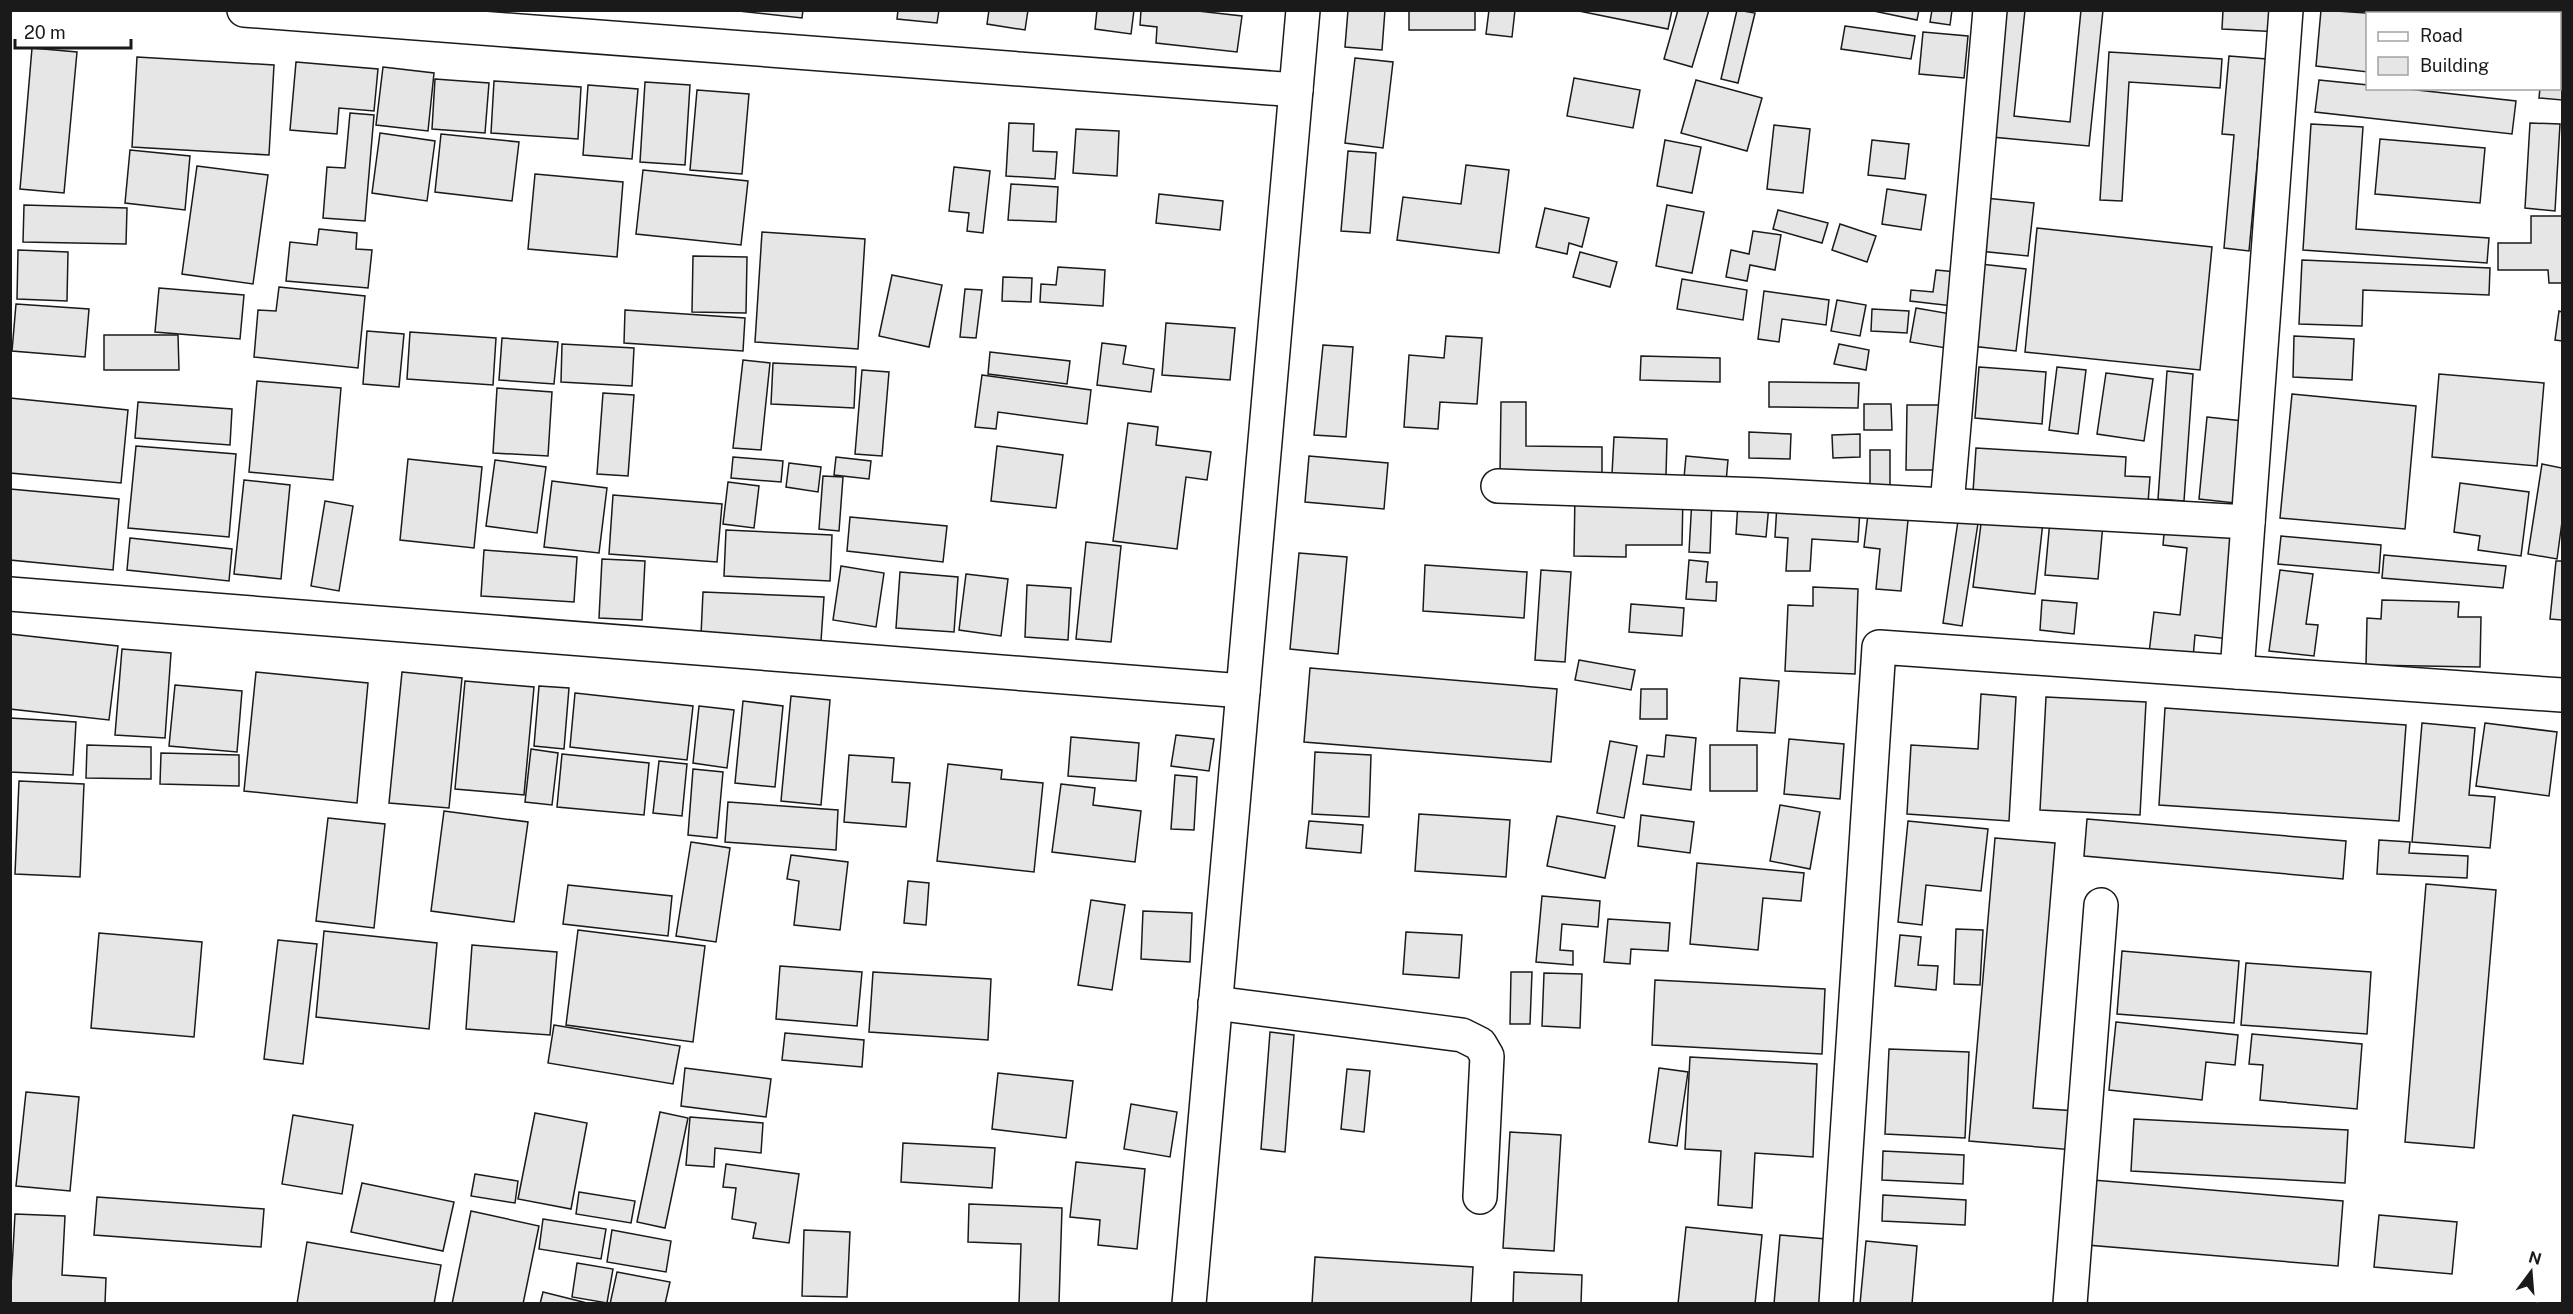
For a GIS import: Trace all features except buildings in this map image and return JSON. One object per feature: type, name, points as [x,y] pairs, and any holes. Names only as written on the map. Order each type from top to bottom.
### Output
[{"type":"street","points":[[244,10],[1296,90]]},
{"type":"street","points":[[1189,1304],[1303,10]]},
{"type":"street","points":[[1947,505],[1990,10]]},
{"type":"street","points":[[2237,672],[2286,10]]},
{"type":"street","points":[[1498,486],[1762,495],[2248,522]]},
{"type":"street","points":[[10,594],[1243,691]]},
{"type":"street","points":[[1836,1304],[1879,647],[2562,695]]},
{"type":"street","points":[[2070,1304],[2101,906]]},
{"type":"street","points":[[1215,1003],[1462,1035],[1480,1044],[1487,1056],[1480,1197]]}]
